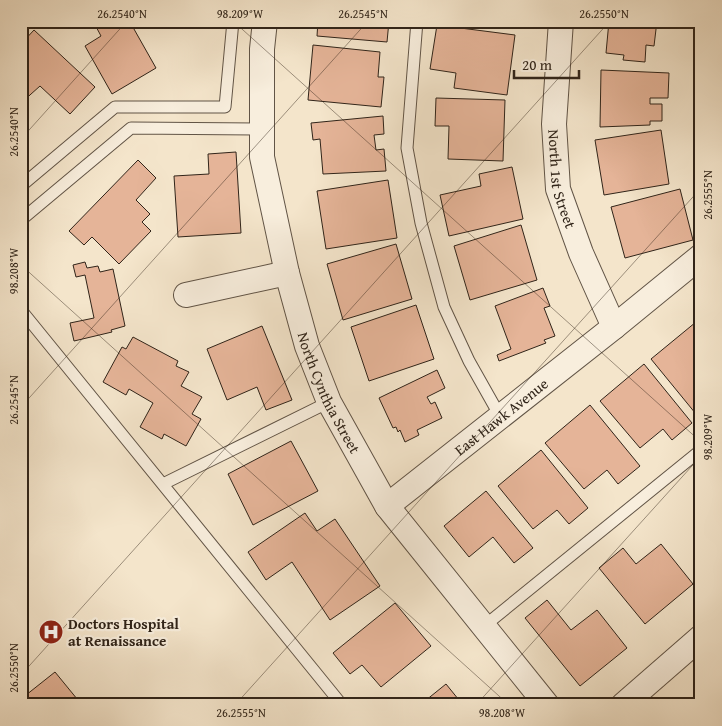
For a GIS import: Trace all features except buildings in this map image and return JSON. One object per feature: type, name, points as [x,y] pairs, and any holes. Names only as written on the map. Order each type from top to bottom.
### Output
[{"type":"street","name":"North Cynthia Street","points":[[265,21],[262,50],[262,157],[287,273],[306,346],[329,402],[387,506],[547,705]]},
{"type":"street","name":"North 1st Street","points":[[561,21],[554,124],[558,189],[581,253],[614,327]]},
{"type":"street","name":"East Hawk Avenue","points":[[387,506],[701,256]]},
{"type":"street","points":[[186,295],[287,273]]},
{"type":"street","points":[[623,705],[701,637]]},
{"type":"lane","points":[[21,186],[115,107],[225,107],[234,21]]},
{"type":"lane","points":[[417,21],[407,148],[421,223],[444,307],[469,361],[500,416]]},
{"type":"lane","points":[[701,96],[701,173]]},
{"type":"lane","points":[[21,220],[131,128],[262,129]]},
{"type":"lane","points":[[21,310],[342,705]]},
{"type":"lane","points":[[163,484],[329,402]]},
{"type":"lane","points":[[483,627],[701,450]]},
{"type":"place","name":"Doctors Hospital at Renaissance","points":[[51,632]]}]
